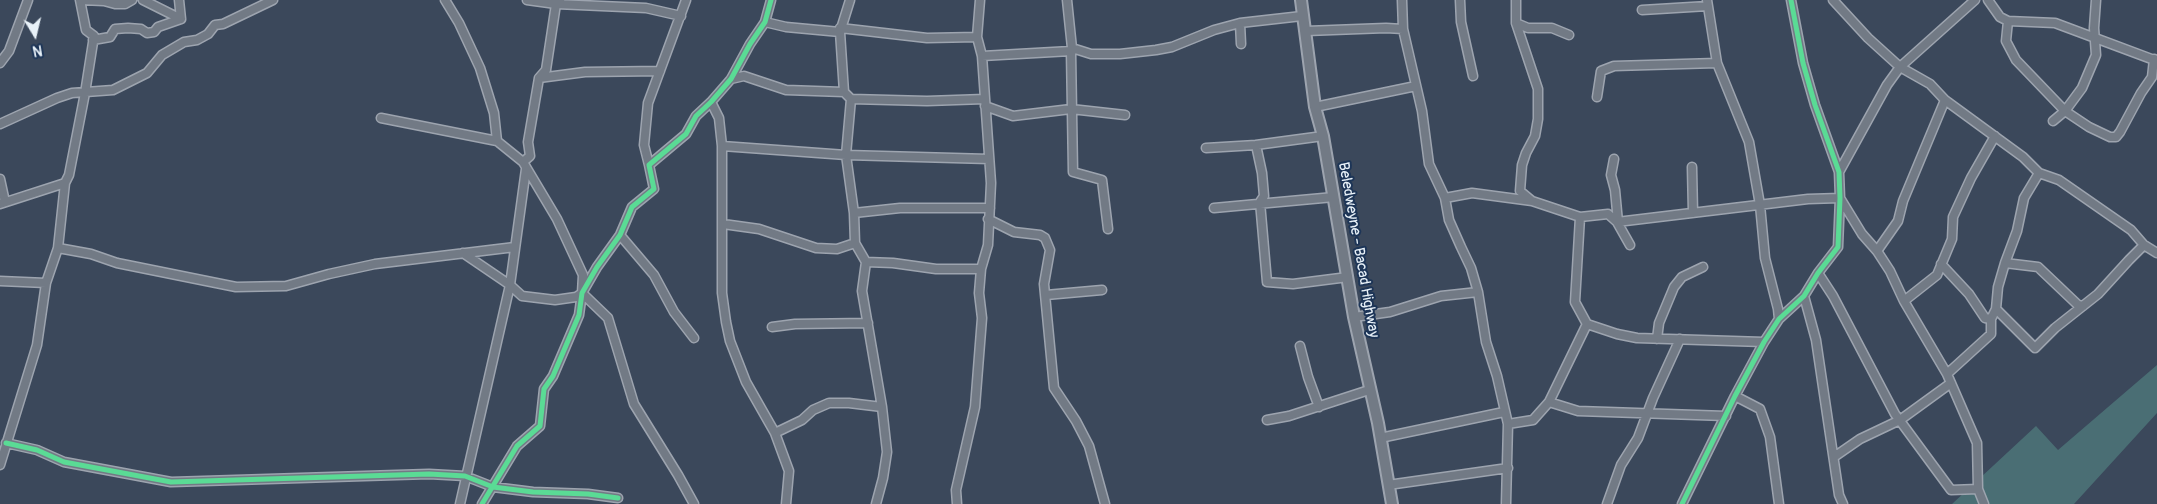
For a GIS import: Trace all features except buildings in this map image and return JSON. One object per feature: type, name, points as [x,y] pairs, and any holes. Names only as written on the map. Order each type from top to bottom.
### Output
[{"type":"street","points":[[0,63],[9,50],[28,0]]},
{"type":"street","points":[[0,465],[3,445],[37,345],[46,283],[58,248],[65,183],[69,175],[85,93],[94,36],[86,30],[81,0],[125,4],[132,0]]},
{"type":"street","points":[[143,0],[181,19]]},
{"type":"street","points":[[179,0],[181,19]]},
{"type":"street","points":[[0,124],[72,93],[113,90],[147,73],[162,55],[184,42],[198,40],[208,34],[215,25],[223,24],[273,0]]},
{"type":"street","points":[[445,0],[459,23],[480,68],[494,113],[497,141]]},
{"type":"street","points":[[527,0],[646,8],[680,16]]},
{"type":"street","points":[[463,253],[510,285],[522,296],[546,299],[576,297],[582,293],[597,267],[620,236],[632,207],[654,189],[644,145],[648,103],[686,0]]},
{"type":"street","points":[[649,165],[686,134],[696,116],[731,79],[750,44],[765,22],[771,0]]},
{"type":"street","points":[[850,0],[840,30],[844,92],[851,99],[985,102],[1013,116],[1071,109],[1125,115]]},
{"type":"street","points":[[957,504],[956,490],[975,407],[982,318],[979,293],[981,269],[988,245],[990,208],[991,183],[982,56],[978,37],[980,0]]},
{"type":"street","points":[[1067,0],[1071,49],[1073,172],[1102,180],[1108,229]]},
{"type":"street","name":"Beledweyne - Bacad Highway","points":[[1301,0],[1315,106],[1323,136],[1354,317],[1392,504]]},
{"type":"street","points":[[1402,0],[1403,29],[1422,110],[1429,164],[1445,198],[1450,220],[1472,268],[1486,342],[1497,376],[1508,424],[1506,504]]},
{"type":"street","points":[[1460,0],[1461,22],[1473,76]]},
{"type":"street","points":[[1516,0],[1516,23],[1538,89],[1538,119],[1535,136],[1522,165],[1520,191],[1532,202]]},
{"type":"street","points":[[1682,504],[1764,342],[1779,319],[1804,296],[1818,273],[1838,247],[1839,172],[1815,106],[1791,0]]},
{"type":"street","points":[[1833,0],[1868,38],[1900,67],[1930,84],[1945,100],[2023,157],[2039,172],[2059,180],[2131,230],[2144,246],[2157,253]]},
{"type":"street","points":[[1839,172],[1900,67],[1975,0]]},
{"type":"street","points":[[1988,0],[2000,17],[2008,21],[2055,23],[2156,60],[2152,77],[2116,136],[2110,137],[2089,127],[2065,111],[2016,60],[2006,41],[2008,21]]},
{"type":"street","points":[[2053,121],[2065,111],[2082,88],[2092,67],[2096,55],[2096,0]]},
{"type":"street","points":[[460,504],[510,285],[525,165],[530,156],[528,142],[538,78],[546,70],[558,2]]},
{"type":"street","points":[[1642,10],[1708,3],[1717,63],[1749,142],[1760,205],[1765,258],[1779,319]]},
{"type":"street","points":[[982,56],[1071,49],[1091,54],[1120,54],[1156,50],[1172,47],[1214,30],[1240,23],[1302,16]]},
{"type":"street","points":[[93,40],[110,37],[115,29],[121,28],[141,30],[147,33],[154,32],[158,27],[181,19]]},
{"type":"street","points":[[765,22],[786,27],[927,38],[978,37]]},
{"type":"street","points":[[1240,23],[1241,44]]},
{"type":"street","points":[[1516,23],[1528,28],[1552,28],[1569,36]]},
{"type":"street","points":[[1306,31],[1403,29]]},
{"type":"street","points":[[1597,97],[1600,71],[1614,66],[1717,63]]},
{"type":"street","points":[[538,78],[585,72],[660,71]]},
{"type":"street","points":[[731,79],[744,76],[786,90],[844,92]]},
{"type":"street","points":[[1315,106],[1416,86]]},
{"type":"street","points":[[851,99],[846,155],[854,213],[855,243],[866,262],[862,291],[882,407],[887,452],[876,504]]},
{"type":"street","points":[[1878,251],[1898,221],[1903,201],[1945,100]]},
{"type":"street","points":[[711,102],[719,118],[722,146],[722,293],[730,341],[746,382],[775,433],[789,471],[786,504]]},
{"type":"street","points":[[381,118],[497,141],[525,165],[557,219],[582,275],[579,315],[544,390],[540,426],[517,446],[482,504]]},
{"type":"street","points":[[1206,148],[1256,145],[1323,136]]},
{"type":"street","points":[[1904,301],[1937,275],[1952,239],[1953,217],[1970,178],[1995,136]]},
{"type":"street","points":[[1256,145],[1262,173],[1264,196],[1260,202],[1267,282],[1293,284],[1348,277]]},
{"type":"street","points":[[722,146],[846,155],[989,159]]},
{"type":"street","points":[[1614,159],[1611,175],[1615,190],[1618,222],[1630,246]]},
{"type":"street","points":[[1692,167],[1693,213]]},
{"type":"street","points":[[1947,374],[1991,334],[1991,320],[1996,309],[1998,287],[2017,230],[2024,198],[2039,172]]},
{"type":"street","points":[[0,179],[2,203],[65,183]]},
{"type":"street","points":[[1445,198],[1472,193],[1532,202],[1580,217],[1608,214],[1618,222],[1808,199],[1840,198]]},
{"type":"street","points":[[1214,208],[1260,202],[1334,197]]},
{"type":"street","points":[[1840,198],[1862,234],[1878,251],[1904,301],[1947,374],[1977,443],[1978,489],[1984,504]]},
{"type":"street","points":[[854,213],[900,208],[990,208]]},
{"type":"street","points":[[1580,217],[1575,302],[1587,324],[1617,334],[1637,338],[1764,342]]},
{"type":"street","points":[[988,219],[1014,232],[1040,235],[1045,238],[1050,250],[1044,284],[1054,388],[1076,421],[1089,446],[1105,504]]},
{"type":"street","points":[[723,224],[759,229],[816,248],[837,249],[855,243]]},
{"type":"street","points":[[620,236],[654,275],[674,312],[694,338]]},
{"type":"street","points":[[1996,309],[2035,348],[2055,328],[2098,294],[2144,246]]},
{"type":"street","points":[[58,248],[91,254],[117,263],[236,287],[286,286],[375,264],[515,247]]},
{"type":"street","points":[[866,262],[893,263],[936,269],[981,269]]},
{"type":"street","points":[[2005,263],[2038,267],[2078,306],[2083,306]]},
{"type":"street","points":[[1941,264],[1969,294],[1985,318],[1991,320]]},
{"type":"street","points":[[1657,339],[1659,323],[1674,287],[1682,277],[1703,266]]},
{"type":"street","points":[[1818,273],[1833,296],[1877,383],[1900,420],[1951,490],[1978,489]]},
{"type":"street","points":[[0,281],[46,283]]},
{"type":"street","points":[[1046,295],[1102,290]]},
{"type":"street","points":[[1354,317],[1390,312],[1441,296],[1478,292]]},
{"type":"street","points":[[582,293],[608,318],[634,404],[694,504]]},
{"type":"street","points":[[1804,296],[1816,340],[1839,495],[1842,504]]},
{"type":"street","points":[[772,327],[795,324],[868,323]]},
{"type":"street","points":[[1508,424],[1533,420],[1549,402],[1587,324]]},
{"type":"street","points":[[1607,504],[1621,466],[1638,438],[1647,412],[1680,339]]},
{"type":"street","points":[[1300,346],[1308,377],[1319,407]]},
{"type":"street","points":[[1834,457],[1860,439],[1900,420],[1951,383]]},
{"type":"street","points":[[1266,420],[1289,416],[1369,390]]},
{"type":"street","points":[[1735,396],[1760,409],[1770,436],[1779,504]]},
{"type":"street","points":[[775,433],[802,420],[813,410],[829,403],[849,402],[882,407]]},
{"type":"street","points":[[1549,402],[1578,411],[1726,416]]},
{"type":"street","points":[[1380,438],[1504,412]]},
{"type":"street","points":[[3,445],[37,450],[64,462],[171,482],[429,474],[465,476],[493,487],[618,498]]},
{"type":"street","points":[[1388,485],[1508,468]]},
{"type":"green space","points":[[2157,365],[2157,413],[2074,504],[1952,504],[2036,426],[2058,450]]},
{"type":"cycle path","points":[[482,504],[517,446],[540,426],[544,389],[553,376],[579,315],[582,293],[597,267],[620,235],[632,207],[654,189],[649,165],[686,134],[696,116],[731,79],[750,44],[765,22],[771,0]]},
{"type":"cycle path","points":[[1682,504],[1764,342],[1779,319],[1804,296],[1818,273],[1838,247],[1839,172],[1815,105],[1803,63],[1791,0]]},
{"type":"cycle path","points":[[6,443],[37,450],[64,462],[171,482],[429,474],[465,476],[493,487],[618,498]]}]
